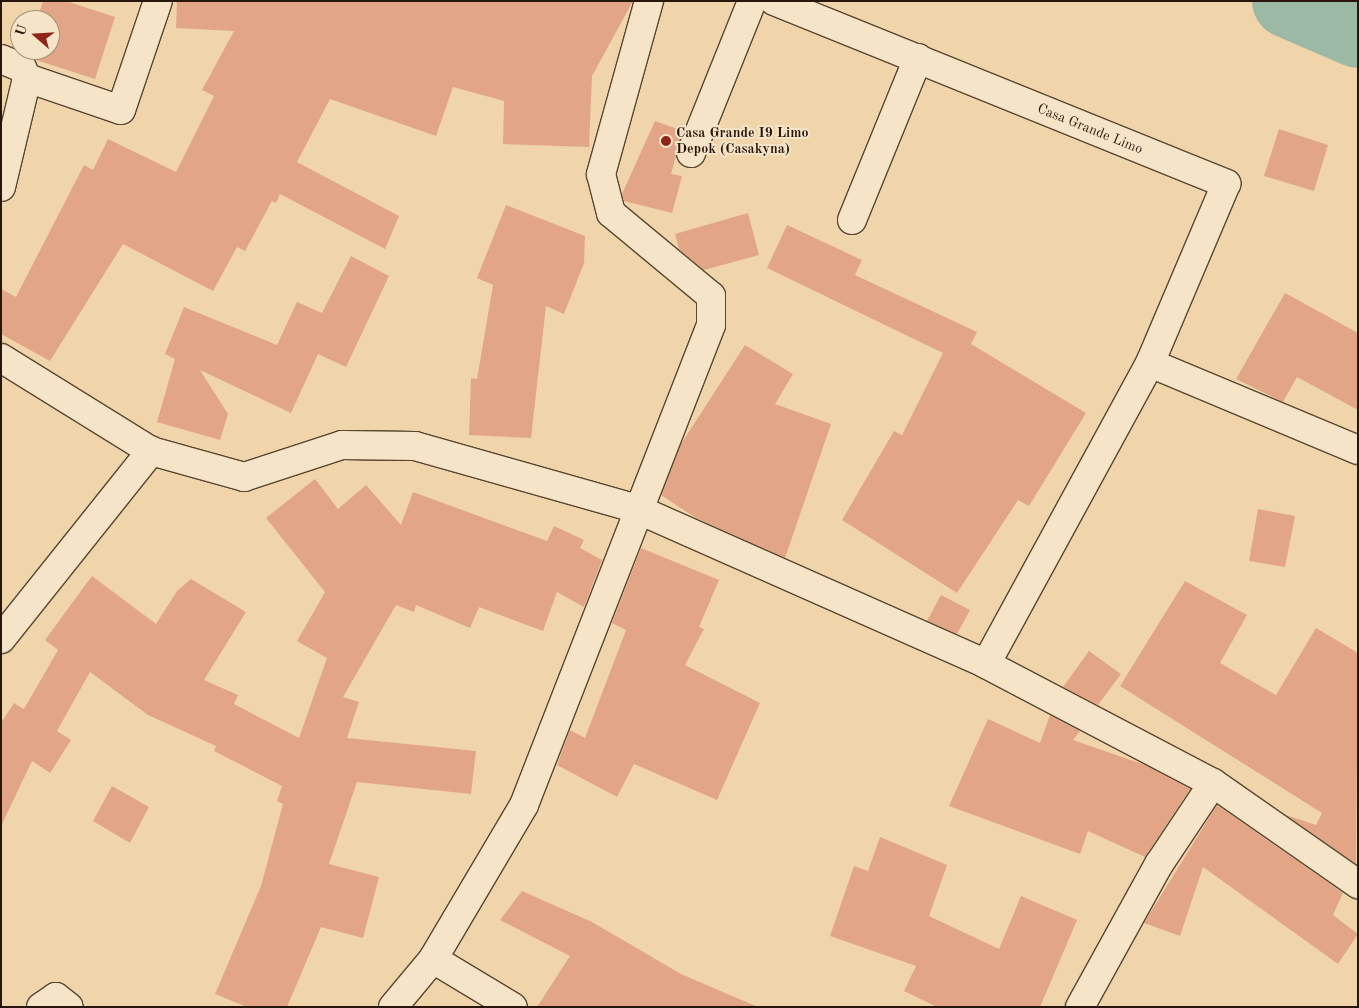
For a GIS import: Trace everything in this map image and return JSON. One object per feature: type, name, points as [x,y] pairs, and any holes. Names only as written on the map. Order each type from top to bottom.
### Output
[{"type":"street","points":[[27,78],[121,110],[158,1]]},
{"type":"street","points":[[393,1007],[433,959],[524,805],[711,316],[712,296],[611,213],[601,174],[649,1]]},
{"type":"street","points":[[691,152],[752,1]]},
{"type":"street","name":"Casa Grande Limo","points":[[774,1],[1226,184],[1150,363]]},
{"type":"street","points":[[852,220],[918,58]]},
{"type":"street","points":[[1,59],[22,68],[27,78],[1,187]]},
{"type":"street","points":[[1,358],[151,450],[244,477],[342,445],[416,446],[637,509],[986,664],[1213,783],[1358,884]]},
{"type":"street","points":[[986,664],[1150,363],[1358,450]]},
{"type":"street","points":[[1,639],[151,450]]},
{"type":"street","points":[[1080,1007],[1159,864],[1213,783]]},
{"type":"street","points":[[433,959],[513,1007]]},
{"type":"street","points":[[41,1007],[56,997],[68,1007]]},
{"type":"building","points":[[43,1],[66,1],[115,17],[95,79],[36,60],[60,60],[60,10],[40,10]]},
{"type":"building","points":[[177,1],[633,1],[592,76],[589,147],[503,144],[504,101],[453,87],[436,136],[330,99],[297,162],[399,216],[385,249],[280,194],[276,203],[272,201],[245,251],[237,247],[213,291],[123,244],[50,361],[1,334],[1,289],[16,297],[84,165],[93,170],[108,139],[176,172],[214,96],[202,90],[234,31],[176,28]]},
{"type":"building","points":[[655,121],[683,131],[671,174],[682,176],[672,213],[624,201],[622,194]]},
{"type":"building","points":[[1279,129],[1328,145],[1314,191],[1264,176]]},
{"type":"building","points":[[506,205],[585,236],[584,263],[564,314],[546,306],[531,438],[469,435],[471,378],[477,379],[493,285],[477,278]]},
{"type":"building","points":[[748,213],[759,255],[704,270],[679,249],[675,234]]},
{"type":"building","points":[[787,225],[862,260],[855,275],[977,332],[971,344],[1086,413],[1029,506],[1018,500],[957,593],[842,520],[894,431],[902,435],[943,353],[767,268]]},
{"type":"building","points":[[351,256],[389,276],[346,367],[318,354],[291,413],[200,370],[228,414],[220,440],[157,422],[175,359],[165,354],[184,307],[277,345],[297,302],[322,313]]},
{"type":"building","points":[[1285,293],[1358,333],[1358,410],[1297,377],[1283,402],[1236,379]]},
{"type":"building","points":[[745,345],[793,374],[775,404],[831,424],[785,558],[696,518],[661,495],[681,444]]},
{"type":"building","points":[[315,479],[338,509],[366,485],[401,525],[413,492],[547,541],[554,526],[584,540],[580,548],[602,560],[584,607],[557,592],[543,631],[479,607],[470,628],[416,605],[414,612],[396,605],[343,697],[359,702],[347,738],[476,751],[471,794],[357,782],[329,864],[379,877],[363,938],[321,927],[287,1007],[247,1007],[215,994],[261,886],[283,804],[277,801],[282,786],[214,751],[216,746],[148,715],[90,672],[57,731],[71,740],[50,773],[32,761],[1,826],[1,723],[14,703],[24,709],[58,650],[45,640],[92,576],[156,624],[177,591],[191,579],[246,612],[204,680],[238,695],[234,704],[299,738],[327,658],[297,641],[325,592],[266,518]]},
{"type":"building","points":[[1258,509],[1295,516],[1285,567],[1249,561]]},
{"type":"building","points":[[641,548],[719,580],[699,627],[704,629],[685,665],[760,703],[717,800],[634,764],[617,797],[557,765],[570,730],[585,738],[626,630],[612,623]]},
{"type":"building","points":[[1185,581],[1247,615],[1220,663],[1276,695],[1316,628],[1358,653],[1356,864],[1286,815],[1316,825],[1322,813],[1120,686]]},
{"type":"building","points":[[941,595],[970,610],[957,634],[927,621]]},
{"type":"building","points":[[1089,651],[1121,674],[1098,705],[1063,687]]},
{"type":"building","points":[[1050,715],[1080,731],[1073,740],[1145,765],[1190,789],[1145,857],[1088,831],[1080,854],[949,806],[988,719],[1040,743]]},
{"type":"building","points":[[112,786],[149,807],[130,843],[93,821]]},
{"type":"building","points":[[1217,805],[1343,893],[1333,915],[1358,934],[1338,964],[1203,867],[1180,936],[1144,923]]},
{"type":"building","points":[[880,837],[947,865],[929,916],[999,949],[1021,896],[1077,920],[1040,1007],[937,1007],[904,991],[916,966],[830,936],[854,866],[868,871]]},
{"type":"building","points":[[522,891],[592,922],[681,974],[758,1007],[537,1007],[570,956],[500,920]]},
{"type":"waterway","points":[[1289,1],[1358,31]]},
{"type":"place","name":"Casa Grande I9 Limo Depok (Casakyna)","points":[[666,141]]}]
